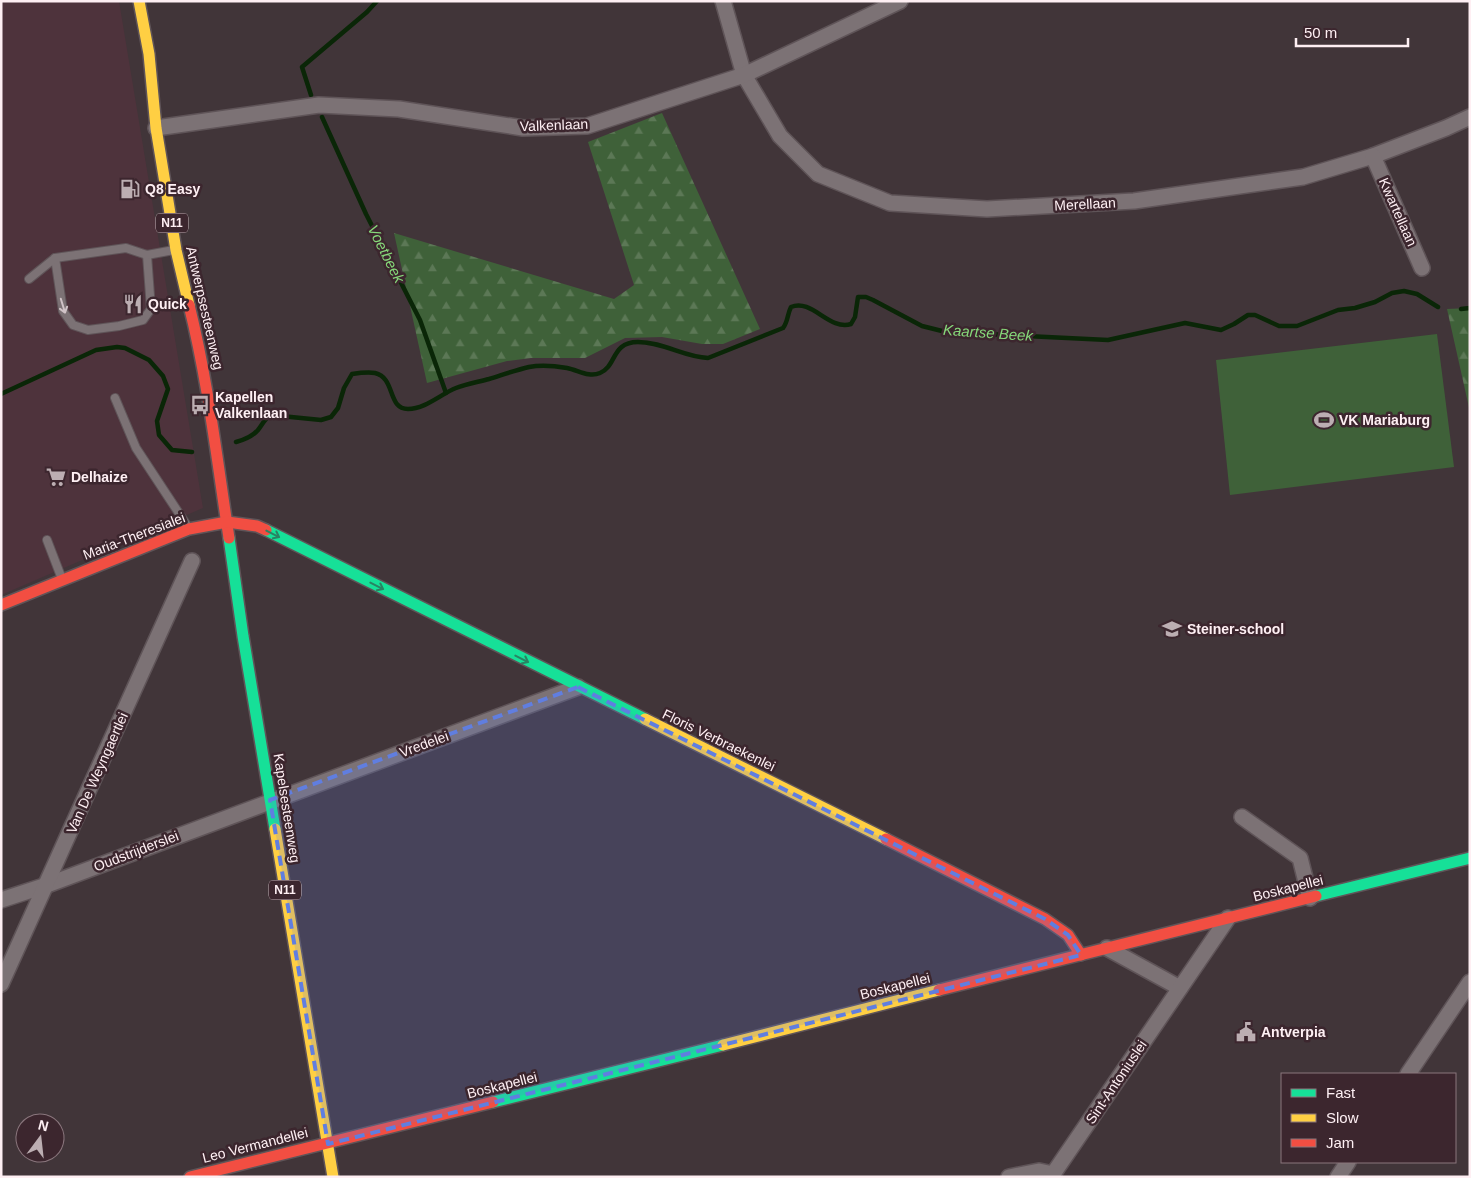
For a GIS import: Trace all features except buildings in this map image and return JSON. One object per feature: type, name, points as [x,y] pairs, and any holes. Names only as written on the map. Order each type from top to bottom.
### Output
[{"type":"street","name":"Antwerpsesteenweg","points":[[140,1],[149,54],[156,128],[176,250],[200,349],[215,443]]},
{"type":"street","name":"Merellaan","points":[[723,1],[744,75],[780,136],[818,174],[890,203],[987,209],[1134,202],[1303,177],[1373,156],[1470,117]]},
{"type":"street","name":"Valkenlaan","points":[[156,128],[319,105],[399,109],[523,128],[587,126],[744,75],[900,1]]},
{"type":"street","name":"Kwartellaan","points":[[1373,156],[1422,268]]},
{"type":"street","name":"Kapelsesteenweg","points":[[215,443],[270,800],[333,1177]]},
{"type":"street","name":"Maria-Theresialei","points":[[1,605],[190,529],[227,522],[257,526],[333,564]]},
{"type":"street","name":"Van De Weyngaertlei","points":[[1,984],[192,561]]},
{"type":"street","name":"Floris Verbraekenlei","points":[[333,564],[1045,919],[1068,935],[1081,954]]},
{"type":"street","name":"Vredelei","points":[[270,800],[578,687]]},
{"type":"street","name":"Oudstrijderslei","points":[[1,900],[47,885],[270,800]]},
{"type":"street","points":[[1242,817],[1300,858],[1310,898]]},
{"type":"street","name":"Boskapellei","points":[[328,1144],[1470,858]]},
{"type":"street","name":"Sint-Antoniuslei","points":[[1052,1175],[1228,918]]},
{"type":"street","points":[[1107,948],[1180,988]]},
{"type":"street","points":[[1409,1073],[1470,982]]},
{"type":"street","name":"Leo Vermandellei","points":[[190,1177],[311,1146],[328,1144]]},
{"type":"street","points":[[1338,1177],[1347,1163]]},
{"type":"street","points":[[1009,1177],[1039,1171],[1052,1175]]},
{"type":"lane","points":[[29,279],[56,258],[126,248],[147,255],[176,250]]},
{"type":"lane","points":[[56,258],[63,311],[73,325],[88,330],[119,326],[143,320],[150,309],[147,255]]},
{"type":"lane","points":[[115,398],[136,448],[190,529]]},
{"type":"lane","points":[[47,540],[62,579]]},
{"type":"highlighted area","points":[[578,687],[1045,919],[1068,935],[1081,955],[328,1144],[270,800]]},
{"type":"shaded area","points":[[1,1],[119,1],[203,508],[1,595]]},
{"type":"green space","points":[[662,113],[760,329],[723,344],[702,344],[662,337],[625,338],[585,358],[531,358],[507,361],[427,383],[394,233],[614,299],[634,285],[588,142]]},
{"type":"green space","points":[[1470,308],[1470,412],[1447,309]]},
{"type":"green space","points":[[1437,334],[1454,467],[1230,495],[1216,360]]},
{"type":"waterway","name":"Voetbeek","points":[[311,95],[302,67],[367,12],[377,1]]},
{"type":"waterway","name":"Voetbeek","points":[[322,117],[366,214],[420,320],[446,393]]},
{"type":"waterway","name":"Kaartse Beek","points":[[236,442],[253,435],[271,415],[321,420],[331,417],[338,408],[344,388],[352,374],[375,373],[382,376],[397,404],[401,408],[408,409],[421,407],[460,387],[529,367],[558,367],[592,375],[600,373],[605,370],[619,350],[629,343],[656,344],[690,355],[708,358],[783,328],[791,307],[799,305],[813,310],[835,323],[851,324],[855,317],[858,297],[866,297],[873,300],[922,326],[946,332],[1108,340],[1185,323],[1221,330],[1248,315],[1255,315],[1279,326],[1297,326],[1338,310],[1355,308],[1375,302],[1392,293],[1404,291],[1417,294],[1438,307]]},
{"type":"waterway","name":"Kaartse Beek","points":[[1461,309],[1470,308]]},
{"type":"waterway","name":"Kaartse Beek","points":[[1,394],[96,350],[117,347],[125,348],[149,360],[163,376],[168,389],[157,421],[159,435],[172,450],[192,452]]},
{"type":"traffic: fast","points":[[266,530],[645,719]]},
{"type":"traffic: fast","points":[[229,538],[275,829]]},
{"type":"traffic: fast","points":[[1316,896],[1470,858]]},
{"type":"traffic: fast","points":[[493,1102],[723,1045]]},
{"type":"traffic: slow","points":[[139,1],[149,54],[156,128],[176,250],[189,305]]},
{"type":"traffic: slow","points":[[645,719],[886,839]]},
{"type":"traffic: slow","points":[[275,829],[333,1177]]},
{"type":"traffic: slow","points":[[723,1045],[939,990]]},
{"type":"traffic: jam","points":[[189,305],[207,392],[229,538]]},
{"type":"traffic: jam","points":[[1,605],[189,529],[227,522],[257,526],[266,530]]},
{"type":"traffic: jam","points":[[886,839],[1045,919],[1068,935],[1081,955]]},
{"type":"traffic: jam","points":[[939,990],[1316,896]]},
{"type":"traffic: jam","points":[[190,1177],[493,1102]]},
{"type":"place","name":"Q8 Easy","points":[[130,189]]},
{"type":"place","name":"Quick","points":[[133,304]]},
{"type":"place","name":"Kapellen Valkenlaan","points":[[200,405]]},
{"type":"place","name":"VK Mariaburg","points":[[1324,420]]},
{"type":"place","name":"Delhaize","points":[[56,477]]},
{"type":"place","name":"Steiner-school","points":[[1172,629]]},
{"type":"place","name":"Antverpia","points":[[1246,1032]]}]
